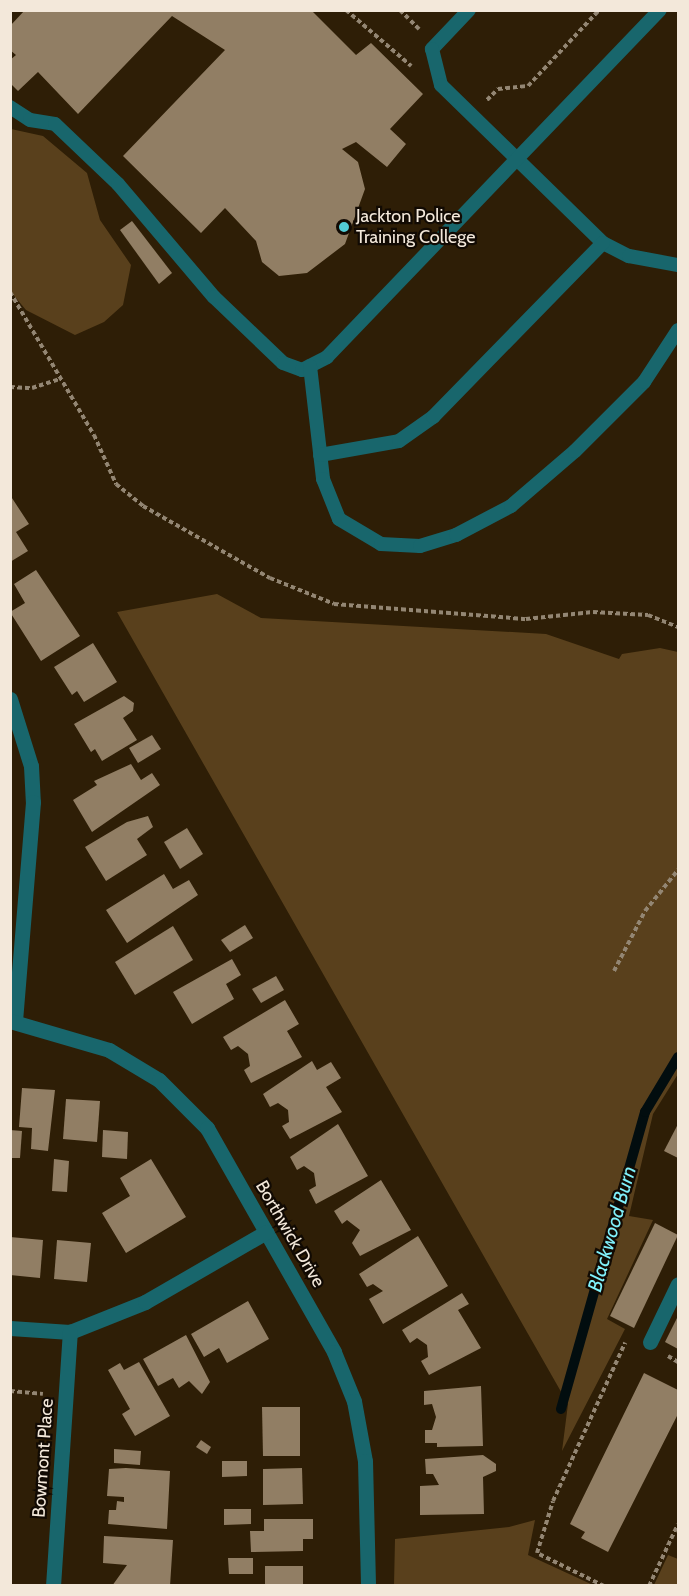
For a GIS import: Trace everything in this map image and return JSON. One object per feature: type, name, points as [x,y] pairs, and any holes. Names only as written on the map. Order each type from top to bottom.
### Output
[{"type":"street","points":[[10,699],[29,757],[33,802],[13,1021]]},
{"type":"street","name":"Borthwick Drive","points":[[13,1021],[109,1050],[159,1080],[207,1128],[334,1352],[354,1401],[365,1461],[368,1586]]},
{"type":"street","points":[[10,1328],[70,1332],[145,1302],[266,1232]]},
{"type":"street","points":[[650,1342],[678,1288]]},
{"type":"street","name":"Bowmont Place","points":[[53,1586],[70,1332]]},
{"type":"lane","points":[[469,10],[432,49],[441,85],[603,243],[629,256],[678,265]]},
{"type":"lane","points":[[10,107],[30,120],[55,124],[125,192],[214,297],[283,363],[302,370],[327,357],[660,10]]},
{"type":"lane","points":[[320,455],[399,441],[433,417],[603,243]]},
{"type":"lane","points":[[310,366],[323,479],[339,519],[381,544],[420,546],[456,535],[511,506],[575,451],[644,382],[678,330]]},
{"type":"path","points":[[346,10],[412,67],[434,59]]},
{"type":"path","points":[[472,115],[498,89],[528,86],[599,10]]},
{"type":"path","points":[[10,292],[59,379],[94,435],[116,484],[143,506],[270,578],[334,604],[526,619],[593,612],[648,615],[678,627]]},
{"type":"path","points":[[10,387],[32,388],[59,379]]},
{"type":"path","points":[[614,971],[645,911],[678,870]]},
{"type":"path","points":[[604,1586],[537,1553],[553,1501],[628,1337],[650,1342],[678,1362]]},
{"type":"path","points":[[10,1391],[66,1395]]},
{"type":"path","points":[[649,1586],[678,1524]]},
{"type":"shaded area","points":[[11,129],[43,136],[87,173],[100,220],[131,265],[123,305],[104,322],[75,335],[26,310],[11,292]]},
{"type":"shaded area","points":[[217,594],[261,618],[546,634],[619,659],[622,654],[660,648],[678,652],[678,1074],[653,1114],[629,1216],[653,1220],[607,1319],[625,1329],[562,1451],[568,1404],[117,612]]},
{"type":"shaded area","points":[[535,1520],[528,1555],[593,1585],[394,1585],[395,1539],[509,1527]]},
{"type":"shaded area","points":[[668,1555],[678,1559],[678,1585],[654,1585]]},
{"type":"building","name":"Jackton Police Training College","points":[[25,10],[311,10],[356,55],[371,43],[423,94],[390,129],[406,144],[387,167],[356,142],[342,149],[358,162],[365,189],[345,244],[307,273],[279,276],[262,262],[256,241],[225,208],[201,233],[123,156],[225,50],[172,16],[78,114],[38,72],[18,91],[10,83],[10,60],[16,55],[10,50],[10,26]]},
{"type":"building","points":[[132,221],[172,273],[159,284],[120,230]]},
{"type":"building","points":[[10,495],[29,524],[16,532],[28,551],[10,562]]},
{"type":"building","points":[[36,570],[80,636],[41,661],[10,612],[25,603],[14,584]]},
{"type":"building","points":[[93,643],[117,682],[84,702],[77,691],[72,695],[54,667]]},
{"type":"building","points":[[124,696],[134,703],[133,711],[123,718],[137,740],[102,761],[95,749],[91,752],[74,724]]},
{"type":"building","points":[[152,735],[161,749],[138,763],[129,748]]},
{"type":"building","points":[[131,764],[141,780],[152,773],[160,785],[92,832],[73,800],[97,785],[94,781]]},
{"type":"building","points":[[148,816],[153,827],[137,839],[147,855],[106,881],[85,847],[127,822]]},
{"type":"building","points":[[187,828],[203,854],[180,869],[164,842]]},
{"type":"building","points":[[164,874],[173,889],[189,880],[198,895],[127,943],[106,910]]},
{"type":"building","points":[[245,925],[253,938],[230,952],[221,940]]},
{"type":"building","points":[[173,926],[193,960],[135,995],[115,962]]},
{"type":"building","points":[[232,959],[241,975],[226,984],[234,999],[192,1024],[173,992]]},
{"type":"building","points":[[276,976],[284,990],[261,1003],[252,989]]},
{"type":"building","points":[[285,1000],[299,1024],[287,1031],[302,1057],[251,1083],[244,1070],[250,1066],[248,1054],[238,1046],[231,1050],[223,1037]]},
{"type":"building","points":[[312,1061],[317,1070],[331,1062],[341,1078],[326,1087],[342,1112],[290,1139],[282,1126],[289,1122],[288,1110],[278,1103],[270,1107],[263,1094]]},
{"type":"building","points":[[22,1088],[55,1090],[48,1151],[31,1149],[32,1128],[19,1127]]},
{"type":"building","points":[[66,1099],[100,1101],[97,1142],[63,1139]]},
{"type":"building","points":[[338,1124],[368,1176],[316,1204],[309,1190],[316,1186],[314,1173],[304,1166],[297,1170],[290,1157]]},
{"type":"building","points":[[678,1124],[678,1158],[664,1151]]},
{"type":"building","points":[[10,1130],[22,1131],[20,1158],[10,1158]]},
{"type":"building","points":[[103,1130],[128,1132],[127,1159],[102,1157]]},
{"type":"building","points":[[54,1159],[69,1161],[67,1192],[52,1191]]},
{"type":"building","points":[[151,1159],[186,1217],[126,1253],[102,1213],[130,1196],[120,1178]]},
{"type":"building","points":[[381,1180],[411,1230],[360,1256],[352,1243],[360,1230],[347,1220],[342,1224],[334,1211]]},
{"type":"building","points":[[655,1223],[678,1235],[634,1328],[610,1316]]},
{"type":"building","points":[[418,1236],[448,1286],[383,1324],[369,1299],[383,1291],[373,1284],[367,1287],[359,1274]]},
{"type":"building","points":[[10,1237],[43,1240],[40,1278],[10,1275]]},
{"type":"building","points":[[57,1240],[91,1243],[87,1282],[54,1279]]},
{"type":"building","points":[[462,1293],[469,1304],[458,1310],[481,1348],[429,1375],[421,1361],[428,1357],[427,1345],[417,1338],[410,1343],[402,1330]]},
{"type":"building","points":[[248,1301],[269,1339],[227,1363],[219,1348],[204,1357],[191,1334]]},
{"type":"building","points":[[678,1316],[678,1349],[665,1342]]},
{"type":"building","points":[[186,1335],[210,1382],[202,1394],[189,1381],[179,1388],[173,1378],[158,1386],[143,1359]]},
{"type":"building","points":[[139,1362],[170,1416],[135,1436],[122,1414],[130,1409],[108,1370],[120,1363],[124,1370]]},
{"type":"building","points":[[644,1373],[678,1390],[678,1414],[608,1552],[581,1538],[585,1532],[570,1524]]},
{"type":"building","points":[[481,1386],[483,1446],[437,1447],[437,1443],[425,1443],[425,1430],[432,1430],[436,1417],[432,1404],[424,1405],[424,1391]]},
{"type":"building","points":[[262,1407],[300,1407],[300,1456],[263,1456]]},
{"type":"building","points":[[201,1440],[211,1447],[207,1454],[196,1447]]},
{"type":"building","points":[[114,1449],[141,1451],[140,1465],[114,1463]]},
{"type":"building","points":[[483,1455],[496,1464],[496,1471],[483,1477],[484,1514],[420,1515],[420,1486],[439,1485],[433,1474],[426,1474],[425,1459]]},
{"type":"building","points":[[222,1461],[247,1461],[247,1476],[222,1477]]},
{"type":"building","points":[[302,1468],[303,1504],[263,1505],[263,1469]]},
{"type":"building","points":[[109,1469],[170,1471],[167,1529],[108,1524],[109,1510],[116,1510],[117,1501],[124,1502],[124,1497],[107,1496]]},
{"type":"building","points":[[224,1509],[251,1509],[251,1524],[224,1525]]},
{"type":"building","points":[[264,1519],[313,1519],[313,1539],[303,1539],[303,1551],[251,1552],[250,1531],[264,1531]]},
{"type":"building","points":[[104,1536],[173,1540],[170,1586],[112,1586],[127,1565],[103,1563]]},
{"type":"building","points":[[228,1558],[253,1558],[253,1574],[229,1574]]},
{"type":"building","points":[[265,1566],[303,1566],[303,1586],[265,1586]]},
{"type":"waterway","name":"Blackwood Burn","points":[[561,1409],[645,1112],[678,1057]]},
{"type":"place","name":"Jackton Police Training College","points":[[344,227]]}]
